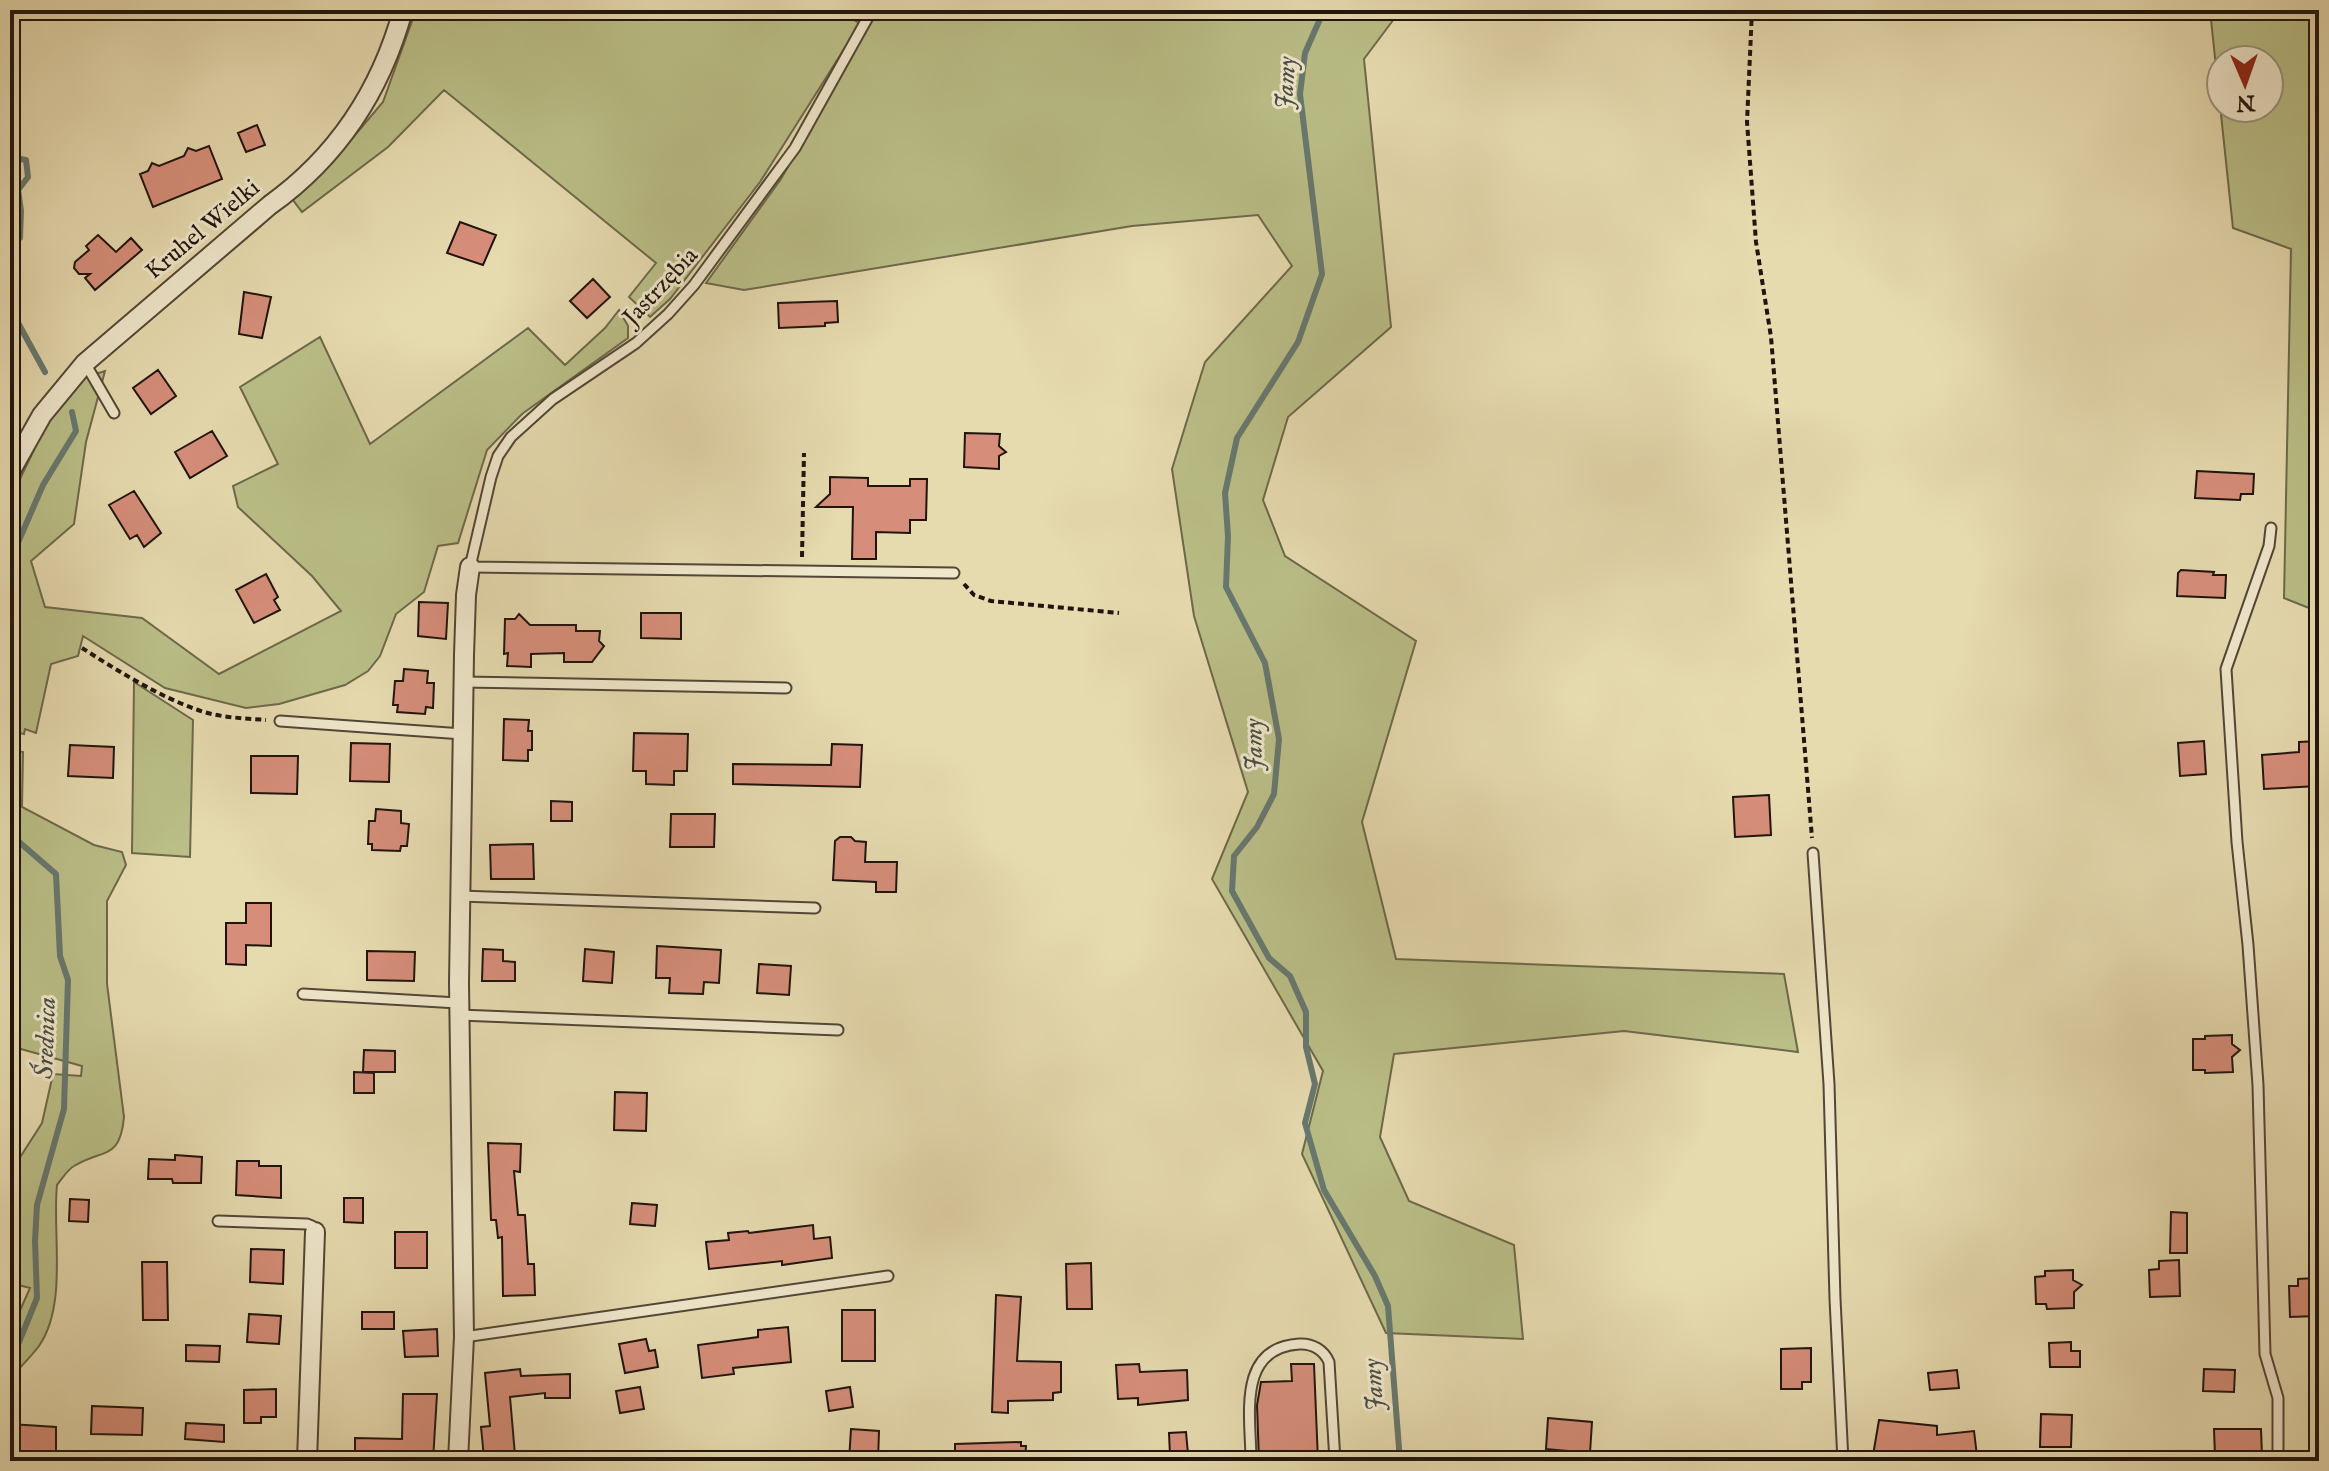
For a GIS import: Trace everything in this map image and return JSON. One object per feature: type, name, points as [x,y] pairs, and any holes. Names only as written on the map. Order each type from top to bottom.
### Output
[{"type":"street","name":"Kruhel Wielki","points":[[10,472],[42,415],[85,363],[316,168],[348,129],[381,73],[403,10]]},
{"type":"street","points":[[458,1461],[464,1337],[458,1009],[463,682],[470,567]]},
{"type":"street","points":[[307,1461],[315,1232]]},
{"type":"lane","name":"Jastrzębia","points":[[470,567],[491,477],[498,456],[511,437],[553,399],[636,343],[694,285],[795,148],[872,10]]},
{"type":"lane","points":[[85,363],[114,413]]},
{"type":"lane","points":[[2271,528],[2269,546],[2226,669],[2258,1085],[2265,1354],[2278,1398],[2278,1461]]},
{"type":"lane","points":[[470,567],[954,573]]},
{"type":"lane","points":[[463,682],[786,688]]},
{"type":"lane","points":[[280,721],[463,734]]},
{"type":"lane","points":[[1813,853],[1829,1084],[1843,1461]]},
{"type":"lane","points":[[460,896],[815,908]]},
{"type":"lane","points":[[303,994],[458,1009],[838,1030]]},
{"type":"lane","points":[[218,1221],[307,1224],[315,1232]]},
{"type":"lane","points":[[464,1337],[888,1276]]},
{"type":"lane","points":[[1251,1461],[1252,1375],[1260,1361],[1274,1351],[1298,1344],[1313,1345],[1325,1354],[1329,1362],[1335,1461]]},
{"type":"path","points":[[1752,10],[1748,137],[1756,242],[1771,337],[1813,853]]},
{"type":"path","points":[[802,571],[804,453]]},
{"type":"path","points":[[954,573],[974,595],[991,601],[1119,613]]},
{"type":"path","points":[[82,648],[146,686],[197,710],[222,716],[280,721]]},
{"type":"green space","points":[[416,10],[840,10],[860,24],[760,182],[670,299],[650,317],[629,297],[656,263],[444,90],[388,147],[302,212],[293,200],[328,167],[383,102]]},
{"type":"green space","points":[[878,10],[1397,10],[1397,15],[1364,59],[1391,327],[1288,417],[1263,500],[1285,556],[1416,641],[1362,822],[1396,959],[1784,974],[1798,1052],[1624,1031],[1394,1054],[1380,1137],[1409,1201],[1514,1245],[1523,1339],[1386,1333],[1302,1154],[1323,1071],[1212,879],[1248,792],[1194,616],[1172,469],[1205,362],[1292,266],[1258,215],[1132,226],[744,290],[706,283],[781,179]]},
{"type":"green space","points":[[2210,10],[2308,10],[2319,57],[2319,612],[2284,598],[2291,249],[2233,228],[2222,124],[2285,124],[2285,44],[2214,44]]},
{"type":"green space","points":[[619,310],[628,326],[628,338],[522,414],[487,450],[458,543],[438,546],[424,592],[396,614],[380,656],[368,671],[345,685],[279,704],[246,708],[165,688],[83,636],[78,656],[51,664],[36,733],[25,729],[24,734],[10,731],[10,500],[50,416],[79,379],[105,371],[86,442],[74,524],[31,561],[45,607],[142,618],[219,674],[341,611],[312,576],[238,507],[233,486],[278,464],[240,387],[320,337],[370,444],[528,328],[565,365],[605,328]]},
{"type":"green space","points":[[134,682],[193,720],[190,857],[132,853]]},
{"type":"green space","points":[[10,750],[23,752],[22,807],[94,845],[122,852],[126,865],[107,901],[107,984],[124,1117],[122,1131],[114,1147],[74,1166],[57,1185],[57,1267],[53,1310],[39,1346],[10,1379],[10,1333],[30,1288],[10,1283],[10,1173],[42,1123],[53,1074],[81,1076],[82,1066],[10,1046],[10,1008],[20,993],[20,954],[10,952]]},
{"type":"building","points":[[257,125],[265,145],[246,152],[238,133]]},
{"type":"building","points":[[209,146],[222,179],[153,207],[140,174],[148,171],[152,163],[159,166],[184,156],[188,148],[196,151]]},
{"type":"building","points":[[460,222],[496,235],[483,265],[447,253]]},
{"type":"building","points":[[98,235],[116,252],[131,238],[142,250],[95,290],[85,278],[90,274],[79,274],[74,268],[75,262],[89,250],[86,246]]},
{"type":"building","points":[[593,279],[610,297],[587,318],[570,301]]},
{"type":"building","points":[[244,292],[271,297],[262,338],[239,334]]},
{"type":"building","points":[[837,301],[838,322],[825,323],[825,326],[779,328],[778,303]]},
{"type":"building","points":[[158,370],[176,396],[151,414],[133,388]]},
{"type":"building","points":[[212,431],[227,456],[190,478],[175,452]]},
{"type":"building","points":[[965,433],[1000,434],[999,446],[1006,452],[999,456],[999,469],[964,467]]},
{"type":"building","points":[[2197,471],[2254,474],[2253,494],[2241,494],[2240,500],[2195,498]]},
{"type":"building","points":[[830,477],[868,478],[868,486],[910,486],[910,479],[927,479],[926,520],[910,520],[910,533],[876,532],[876,559],[852,559],[853,507],[816,507],[830,494]]},
{"type":"building","points":[[134,491],[161,533],[144,547],[137,535],[130,539],[109,505]]},
{"type":"building","points":[[2181,570],[2226,575],[2225,598],[2177,596],[2178,573]]},
{"type":"building","points":[[266,574],[278,597],[274,600],[280,610],[254,623],[236,590]]},
{"type":"building","points":[[419,602],[448,603],[446,639],[418,636]]},
{"type":"building","points":[[641,613],[681,613],[681,639],[641,638]]},
{"type":"building","points":[[519,614],[530,625],[576,625],[576,631],[600,631],[599,641],[604,646],[592,662],[564,662],[564,653],[531,654],[531,667],[507,666],[508,653],[504,654],[505,619],[515,619]]},
{"type":"building","points":[[404,669],[428,671],[427,683],[434,683],[433,708],[426,707],[425,714],[397,712],[398,705],[393,705],[395,681],[403,681]]},
{"type":"building","points":[[504,719],[529,720],[532,750],[528,750],[528,761],[503,760]]},
{"type":"building","points":[[634,733],[688,734],[687,771],[674,771],[674,785],[646,784],[646,771],[633,771]]},
{"type":"building","points":[[2204,741],[2206,774],[2180,776],[2178,743]]},
{"type":"building","points":[[2319,741],[2318,786],[2264,789],[2262,755],[2299,752],[2299,742]]},
{"type":"building","points":[[351,743],[390,744],[389,782],[350,781]]},
{"type":"building","points":[[832,744],[862,745],[860,787],[733,784],[733,764],[831,765]]},
{"type":"building","points":[[70,745],[114,747],[113,778],[68,776]]},
{"type":"building","points":[[251,756],[298,756],[297,794],[251,793]]},
{"type":"building","points":[[1769,795],[1771,835],[1735,837],[1733,797]]},
{"type":"building","points":[[551,801],[572,802],[572,821],[551,821]]},
{"type":"building","points":[[376,809],[401,811],[401,823],[409,824],[407,846],[401,846],[400,851],[372,850],[372,844],[368,844],[369,821],[375,821]]},
{"type":"building","points":[[671,814],[715,814],[714,847],[670,847]]},
{"type":"building","points":[[840,837],[866,842],[865,862],[897,862],[896,892],[876,892],[876,882],[833,880],[835,841]]},
{"type":"building","points":[[533,844],[534,879],[491,879],[490,845]]},
{"type":"building","points":[[246,903],[271,903],[271,946],[246,945],[246,965],[226,964],[226,923],[246,923]]},
{"type":"building","points":[[657,946],[721,950],[719,983],[704,982],[703,994],[669,993],[670,978],[656,978]]},
{"type":"building","points":[[483,949],[503,950],[503,961],[515,962],[515,981],[482,981]]},
{"type":"building","points":[[585,949],[614,952],[612,983],[583,981]]},
{"type":"building","points":[[367,951],[415,952],[414,981],[367,980]]},
{"type":"building","points":[[759,964],[791,966],[789,995],[757,993]]},
{"type":"building","points":[[2232,1035],[2232,1044],[2240,1050],[2232,1057],[2233,1072],[2193,1070],[2193,1039]]},
{"type":"building","points":[[364,1050],[395,1051],[395,1072],[363,1072]]},
{"type":"building","points":[[354,1072],[374,1073],[374,1093],[354,1093]]},
{"type":"building","points":[[615,1092],[647,1093],[646,1131],[614,1130]]},
{"type":"building","points":[[488,1143],[521,1144],[520,1172],[514,1171],[518,1215],[525,1215],[528,1264],[534,1264],[535,1295],[503,1296],[502,1237],[498,1238],[496,1220],[491,1220]]},
{"type":"building","points":[[175,1155],[202,1157],[201,1183],[148,1179],[149,1159],[175,1160]]},
{"type":"building","points":[[237,1161],[259,1161],[259,1166],[281,1166],[281,1198],[236,1195]]},
{"type":"building","points":[[344,1198],[363,1198],[363,1223],[344,1222]]},
{"type":"building","points":[[70,1199],[89,1200],[88,1222],[69,1221]]},
{"type":"building","points":[[632,1203],[657,1205],[655,1226],[630,1224]]},
{"type":"building","points":[[2171,1212],[2187,1213],[2187,1253],[2170,1253]]},
{"type":"building","points":[[813,1225],[814,1239],[830,1237],[832,1258],[782,1265],[782,1261],[709,1269],[706,1242],[729,1240],[728,1233]]},
{"type":"building","points":[[395,1232],[427,1232],[427,1268],[395,1268]]},
{"type":"building","points":[[251,1249],[284,1250],[283,1284],[250,1282]]},
{"type":"building","points":[[2179,1260],[2180,1296],[2150,1297],[2149,1270],[2159,1269],[2159,1261]]},
{"type":"building","points":[[142,1262],[167,1262],[168,1320],[143,1320]]},
{"type":"building","points":[[1091,1263],[1092,1309],[1067,1309],[1066,1264]]},
{"type":"building","points":[[2073,1270],[2073,1280],[2082,1285],[2074,1292],[2074,1308],[2047,1309],[2046,1304],[2036,1304],[2035,1277],[2045,1276],[2045,1271]]},
{"type":"building","points":[[2315,1278],[2317,1316],[2290,1317],[2289,1286],[2298,1286],[2298,1279]]},
{"type":"building","points":[[996,1295],[1021,1297],[1017,1361],[1061,1362],[1061,1392],[1053,1393],[1053,1400],[1008,1401],[1008,1413],[992,1412]]},
{"type":"building","points":[[842,1310],[875,1310],[875,1361],[842,1361]]},
{"type":"building","points":[[362,1312],[394,1312],[394,1329],[362,1329]]},
{"type":"building","points":[[249,1314],[281,1316],[279,1344],[247,1342]]},
{"type":"building","points":[[788,1327],[791,1362],[733,1368],[734,1374],[702,1378],[698,1345],[758,1337],[758,1330]]},
{"type":"building","points":[[437,1329],[438,1356],[405,1357],[403,1331]]},
{"type":"building","points":[[646,1339],[649,1351],[655,1350],[658,1367],[625,1373],[619,1344]]},
{"type":"building","points":[[2071,1342],[2071,1351],[2080,1351],[2080,1367],[2050,1367],[2049,1343]]},
{"type":"building","points":[[186,1345],[220,1346],[219,1362],[186,1361]]},
{"type":"building","points":[[1811,1348],[1811,1382],[1802,1382],[1802,1389],[1781,1389],[1781,1349]]},
{"type":"building","points":[[1139,1364],[1140,1372],[1187,1370],[1188,1400],[1138,1405],[1138,1398],[1118,1399],[1116,1365]]},
{"type":"building","points":[[1291,1364],[1314,1364],[1318,1461],[1259,1461],[1257,1405],[1261,1382],[1292,1381]]},
{"type":"building","points":[[520,1369],[521,1376],[570,1374],[570,1398],[545,1398],[545,1393],[510,1397],[515,1455],[484,1458],[481,1427],[490,1426],[485,1373]]},
{"type":"building","points":[[2204,1369],[2235,1370],[2234,1392],[2203,1391]]},
{"type":"building","points":[[1957,1370],[1959,1388],[1930,1390],[1928,1373]]},
{"type":"building","points":[[640,1387],[644,1409],[620,1413],[616,1391]]},
{"type":"building","points":[[850,1387],[853,1407],[829,1411],[826,1391]]},
{"type":"building","points":[[276,1389],[276,1417],[261,1417],[261,1423],[244,1423],[244,1390]]},
{"type":"building","points":[[403,1394],[437,1394],[433,1461],[355,1461],[355,1438],[402,1439]]},
{"type":"building","points":[[92,1406],[143,1408],[142,1435],[91,1434]]},
{"type":"building","points":[[2041,1414],[2072,1415],[2071,1447],[2040,1447]]},
{"type":"building","points":[[1548,1418],[1592,1422],[1590,1453],[1546,1449]]},
{"type":"building","points":[[1879,1420],[1937,1426],[1937,1435],[1974,1431],[1977,1456],[1928,1461],[1872,1461]]},
{"type":"building","points":[[186,1423],[224,1425],[224,1442],[185,1439]]},
{"type":"building","points":[[10,1424],[56,1427],[56,1452],[10,1453]]},
{"type":"building","points":[[851,1429],[879,1431],[878,1461],[849,1461]]},
{"type":"building","points":[[2214,1429],[2261,1429],[2262,1456],[2215,1456]]},
{"type":"building","points":[[1186,1432],[1188,1454],[1170,1455],[1169,1433]]},
{"type":"building","points":[[1021,1442],[1021,1446],[1026,1446],[1025,1461],[955,1461],[955,1444]]},
{"type":"waterway","name":"Jamy","points":[[1324,10],[1305,53],[1300,94],[1322,274],[1298,342],[1237,438],[1225,493],[1228,536],[1226,587],[1265,663],[1279,739],[1274,794],[1257,827],[1234,856],[1232,891],[1269,958],[1290,976],[1306,1012],[1306,1047],[1315,1084],[1305,1123],[1324,1190],[1375,1276],[1388,1306],[1400,1461]]},
{"type":"waterway","name":"Średnica","points":[[10,157],[26,160],[28,177],[18,190],[20,238],[10,243]]},
{"type":"waterway","name":"Średnica","points":[[10,295],[17,321],[45,372]]},
{"type":"waterway","name":"Średnica","points":[[10,561],[43,485],[76,431],[72,412]]},
{"type":"waterway","name":"Średnica","points":[[10,834],[56,874],[60,956],[68,980],[64,1109],[37,1205],[37,1298],[19,1342],[10,1350]]}]
